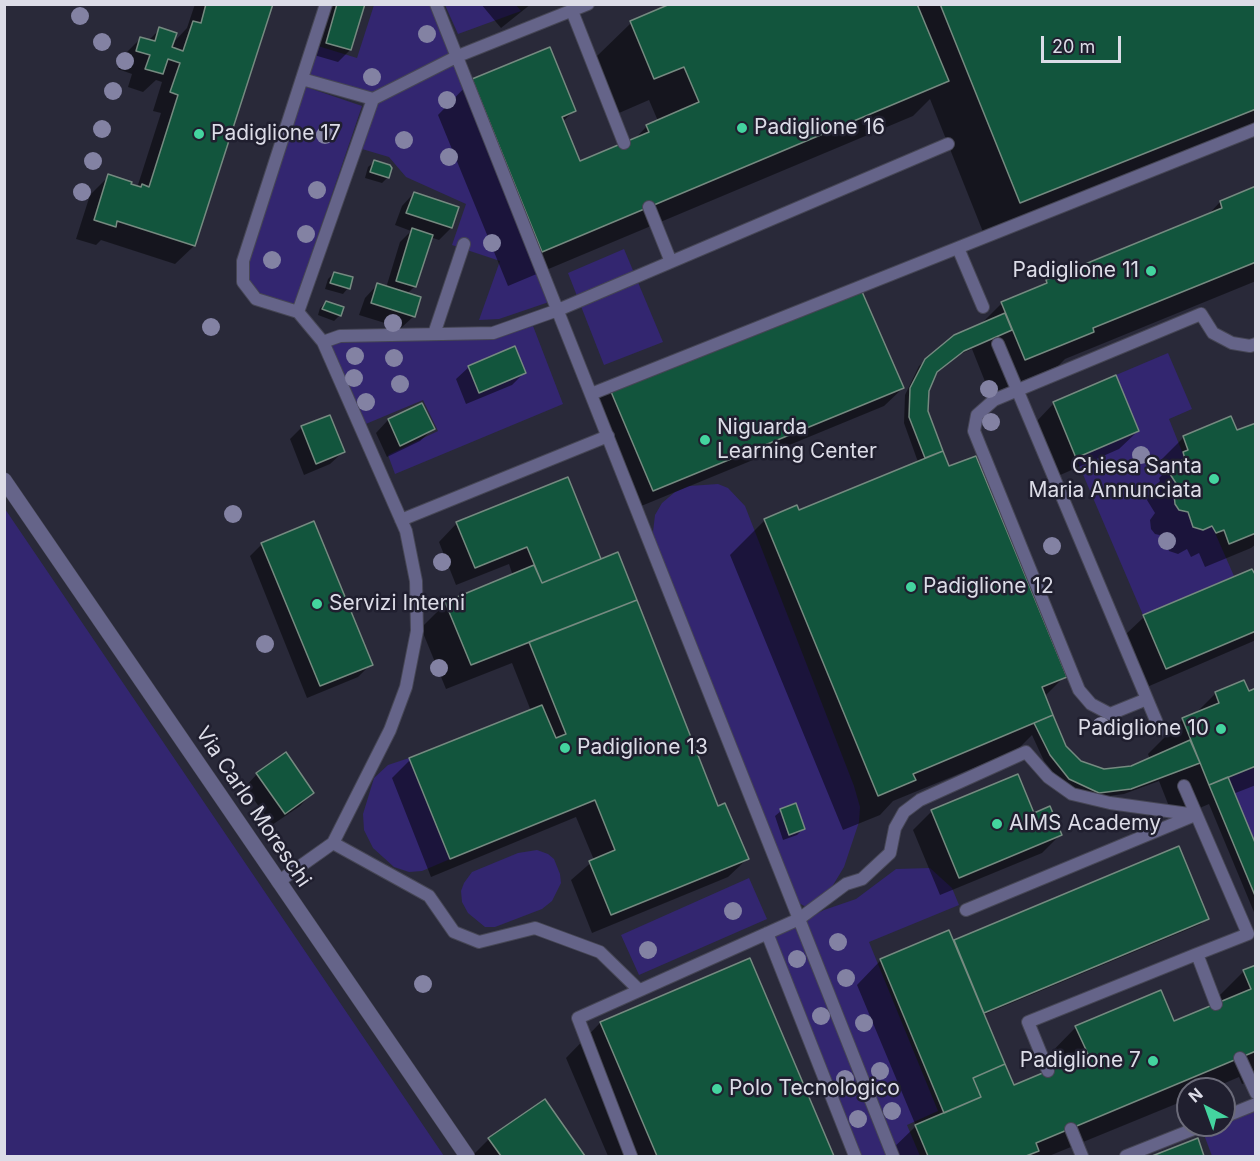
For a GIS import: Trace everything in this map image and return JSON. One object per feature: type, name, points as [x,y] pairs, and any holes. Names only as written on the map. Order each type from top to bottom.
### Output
[{"type":"street","name":"Via Carlo Moreschi","points":[[4,480],[467,1156]]},
{"type":"lane","points":[[278,882],[333,843],[390,730],[406,687],[417,631],[416,581],[406,531],[323,342],[298,312],[256,299],[243,282],[243,261],[326,4]]},
{"type":"lane","points":[[436,4],[893,1156]]},
{"type":"lane","points":[[302,79],[373,99],[458,56],[588,4]]},
{"type":"lane","points":[[572,11],[624,143]]},
{"type":"lane","points":[[298,312],[373,99]]},
{"type":"lane","points":[[591,394],[1256,129]]},
{"type":"lane","points":[[323,342],[340,336],[493,333],[558,310],[948,144]]},
{"type":"lane","points":[[649,207],[671,262]]},
{"type":"lane","points":[[434,334],[464,244]]},
{"type":"lane","points":[[958,248],[983,307]]},
{"type":"lane","points":[[1147,699],[1110,714],[1091,704],[1079,690],[975,431],[977,415],[994,400],[1201,314],[1213,333],[1232,343],[1250,346],[1256,344]]},
{"type":"lane","points":[[998,344],[1160,730]]},
{"type":"lane","points":[[401,520],[608,436]]},
{"type":"lane","points":[[631,1156],[578,1018],[800,919],[846,884],[862,879],[890,853],[895,828],[904,812],[920,800],[1026,752],[1048,777],[1072,794],[1110,803],[1196,815]]},
{"type":"lane","points":[[1048,1071],[1028,1022],[1248,934],[1184,786]]},
{"type":"lane","points":[[966,910],[1196,815]]},
{"type":"lane","points":[[333,843],[429,896],[454,932],[479,942],[535,928],[600,952],[639,990]]},
{"type":"lane","points":[[767,933],[855,1156]]},
{"type":"lane","points":[[1197,954],[1216,1004]]},
{"type":"lane","points":[[1240,1058],[1256,1092]]},
{"type":"lane","points":[[1236,1112],[1256,1104]]},
{"type":"lane","points":[[1071,1129],[1082,1156]]},
{"type":"lane","points":[[1126,1156],[1176,1136]]},
{"type":"shaded area","points":[[374,5],[434,5],[457,55],[373,95],[308,76],[318,46],[357,58]]},
{"type":"shaded area","points":[[445,5],[516,5],[521,11],[458,34]]},
{"type":"shaded area","points":[[456,61],[549,302],[499,319],[479,320],[500,261],[452,245],[466,204],[406,177],[389,157],[362,149],[377,103]]},
{"type":"shaded area","points":[[306,87],[362,106],[294,306],[258,294],[246,280],[247,261]]},
{"type":"shaded area","points":[[624,249],[663,342],[604,365],[568,273]]},
{"type":"shaded area","points":[[533,326],[563,404],[395,474],[388,455],[438,431],[423,400],[361,426],[330,346],[341,341],[493,337]]},
{"type":"shaded area","points":[[1168,353],[1192,409],[1169,419],[1185,459],[1170,474],[1179,488],[1174,494],[1175,504],[1179,510],[1188,512],[1193,527],[1203,530],[1212,526],[1234,576],[1143,615],[1076,458],[1139,431],[1116,375]]},
{"type":"shaded area","points":[[718,484],[728,488],[745,506],[854,786],[860,807],[859,822],[844,867],[824,900],[806,907],[799,903],[657,548],[653,532],[655,515],[662,503],[675,492],[689,486]]},
{"type":"shaded area","points":[[5,509],[444,1156],[5,1156]]},
{"type":"shaded area","points":[[409,758],[450,859],[422,871],[409,872],[394,867],[373,848],[364,830],[363,814],[374,778],[388,765]]},
{"type":"shaded area","points":[[1255,766],[1255,845],[1228,777]]},
{"type":"shaded area","points":[[537,850],[554,859],[560,874],[561,883],[552,901],[542,909],[495,927],[485,927],[468,913],[462,902],[461,891],[472,872],[518,853]]},
{"type":"shaded area","points":[[930,868],[952,888],[959,905],[869,942],[938,1111],[907,1125],[920,1156],[900,1156],[803,921],[824,910],[856,899],[896,869]]},
{"type":"shaded area","points":[[749,878],[767,919],[639,975],[621,935]]},
{"type":"shaded area","points":[[797,925],[887,1156],[859,1156],[773,936]]},
{"type":"shaded area","points":[[1255,1111],[1255,1156],[1212,1156],[1205,1137],[1236,1137],[1236,1119]]},
{"type":"building","name":"Padiglione 17","points":[[206,4],[273,4],[195,246],[117,221],[116,227],[94,220],[108,174],[132,182],[131,184],[141,187],[142,184],[149,187],[178,95],[170,92],[180,63],[168,59],[163,74],[145,69],[150,55],[136,51],[140,37],[155,41],[159,27],[177,33],[172,47],[183,51],[193,21],[201,23]]},
{"type":"building","points":[[337,4],[365,4],[351,50],[326,43]]},
{"type":"building","name":"Padiglione 16","points":[[670,4],[917,4],[949,81],[542,252],[472,79],[550,47],[576,111],[562,117],[580,161],[649,132],[646,125],[699,102],[684,67],[654,79],[630,21]]},
{"type":"building","points":[[940,4],[1256,4],[1256,109],[1020,203]]},
{"type":"building","points":[[374,160],[390,165],[392,168],[389,178],[370,172]]},
{"type":"building","name":"Padiglione 11","points":[[1256,186],[1256,262],[1093,328],[1094,332],[1025,360],[1001,302],[1047,283],[1046,280],[1222,208],[1220,201]]},
{"type":"building","points":[[414,192],[459,207],[452,228],[406,213]]},
{"type":"building","points":[[412,228],[433,235],[416,287],[396,281]]},
{"type":"building","points":[[334,272],[353,277],[350,289],[330,283]]},
{"type":"building","points":[[377,283],[421,297],[415,317],[371,303]]},
{"type":"building","name":"Niguarda Learning Center","points":[[860,287],[904,388],[653,491],[609,387]]},
{"type":"building","points":[[326,301],[344,307],[341,316],[322,309]]},
{"type":"building","points":[[1005,313],[1012,330],[964,351],[937,372],[929,391],[928,411],[943,451],[925,458],[909,417],[910,388],[925,359],[954,335]]},
{"type":"building","points":[[515,346],[526,373],[479,393],[468,366]]},
{"type":"building","points":[[1116,375],[1139,431],[1076,458],[1053,402]]},
{"type":"building","points":[[422,403],[435,429],[400,446],[388,419]]},
{"type":"building","points":[[330,415],[345,452],[316,464],[301,426]]},
{"type":"building","name":"Chiesa Santa Maria Annunciata","points":[[1231,416],[1237,430],[1256,423],[1256,533],[1229,544],[1224,530],[1216,533],[1212,526],[1203,530],[1193,527],[1188,512],[1179,510],[1175,504],[1174,494],[1179,488],[1170,474],[1175,463],[1185,459],[1183,452],[1188,450],[1183,436]]},
{"type":"building","name":"Padiglione 12","points":[[943,451],[949,466],[976,456],[1067,677],[1042,687],[1053,715],[913,774],[916,780],[878,796],[764,519],[797,505],[799,510]]},
{"type":"building","points":[[568,477],[601,559],[542,583],[527,547],[475,568],[456,522]]},
{"type":"building","name":"Servizi Interni","points":[[314,521],[373,665],[320,686],[261,543]]},
{"type":"building","points":[[618,552],[637,600],[471,665],[445,602],[534,565],[542,583]]},
{"type":"building","points":[[1252,569],[1256,576],[1256,631],[1166,669],[1143,615]]},
{"type":"building","name":"Padiglione 13","points":[[637,600],[718,806],[725,803],[749,859],[611,915],[589,861],[615,850],[595,800],[450,859],[409,758],[542,705],[556,738],[566,734],[529,642]]},
{"type":"building","name":"Padiglione 10","points":[[1244,680],[1249,691],[1256,688],[1256,766],[1209,785],[1182,718],[1219,703],[1215,692]]},
{"type":"building","points":[[1053,715],[1066,746],[1081,761],[1104,769],[1131,766],[1190,740],[1200,763],[1131,789],[1099,793],[1069,779],[1050,755],[1034,723]]},
{"type":"building","points":[[286,752],[314,793],[285,814],[256,773]]},
{"type":"building","name":"AIMS Academy","points":[[1018,774],[1034,813],[1050,806],[1062,835],[959,878],[931,810]]},
{"type":"building","points":[[1228,777],[1256,845],[1256,898],[1209,785]]},
{"type":"building","points":[[796,803],[805,829],[789,835],[780,809]]},
{"type":"building","points":[[1179,846],[1209,919],[984,1013],[954,940]]},
{"type":"building","points":[[949,930],[1005,1064],[973,1078],[981,1097],[944,1113],[880,959]]},
{"type":"building","name":"Polo Tecnologico","points":[[750,958],[834,1156],[657,1156],[600,1022]]},
{"type":"building","name":"Padiglione 7","points":[[1256,965],[1256,1051],[1194,1077],[1176,1077],[1176,1084],[1036,1143],[1039,1151],[1026,1156],[928,1156],[915,1125],[981,1097],[973,1078],[1005,1064],[1014,1085],[1088,1054],[1075,1026],[1161,990],[1174,1021],[1251,989],[1243,970]]},
{"type":"building","points":[[545,1099],[585,1156],[501,1156],[488,1138]]},
{"type":"building","points":[[1198,1138],[1204,1156],[1152,1156]]},
{"type":"place","name":"Padiglione 16","points":[[742,128]]},
{"type":"place","name":"Padiglione 17","points":[[199,134]]},
{"type":"place","name":"Padiglione 11","points":[[1151,271]]},
{"type":"place","name":"Niguarda Learning Center","points":[[705,440]]},
{"type":"place","name":"Chiesa Santa Maria Annunciata","points":[[1214,479]]},
{"type":"place","name":"Padiglione 12","points":[[911,587]]},
{"type":"place","name":"Servizi Interni","points":[[317,604]]},
{"type":"place","name":"Padiglione 10","points":[[1221,729]]},
{"type":"place","name":"Padiglione 13","points":[[565,748]]},
{"type":"place","name":"AIMS Academy","points":[[997,824]]},
{"type":"place","name":"Padiglione 7","points":[[1153,1061]]},
{"type":"place","name":"Polo Tecnologico","points":[[717,1089]]}]
